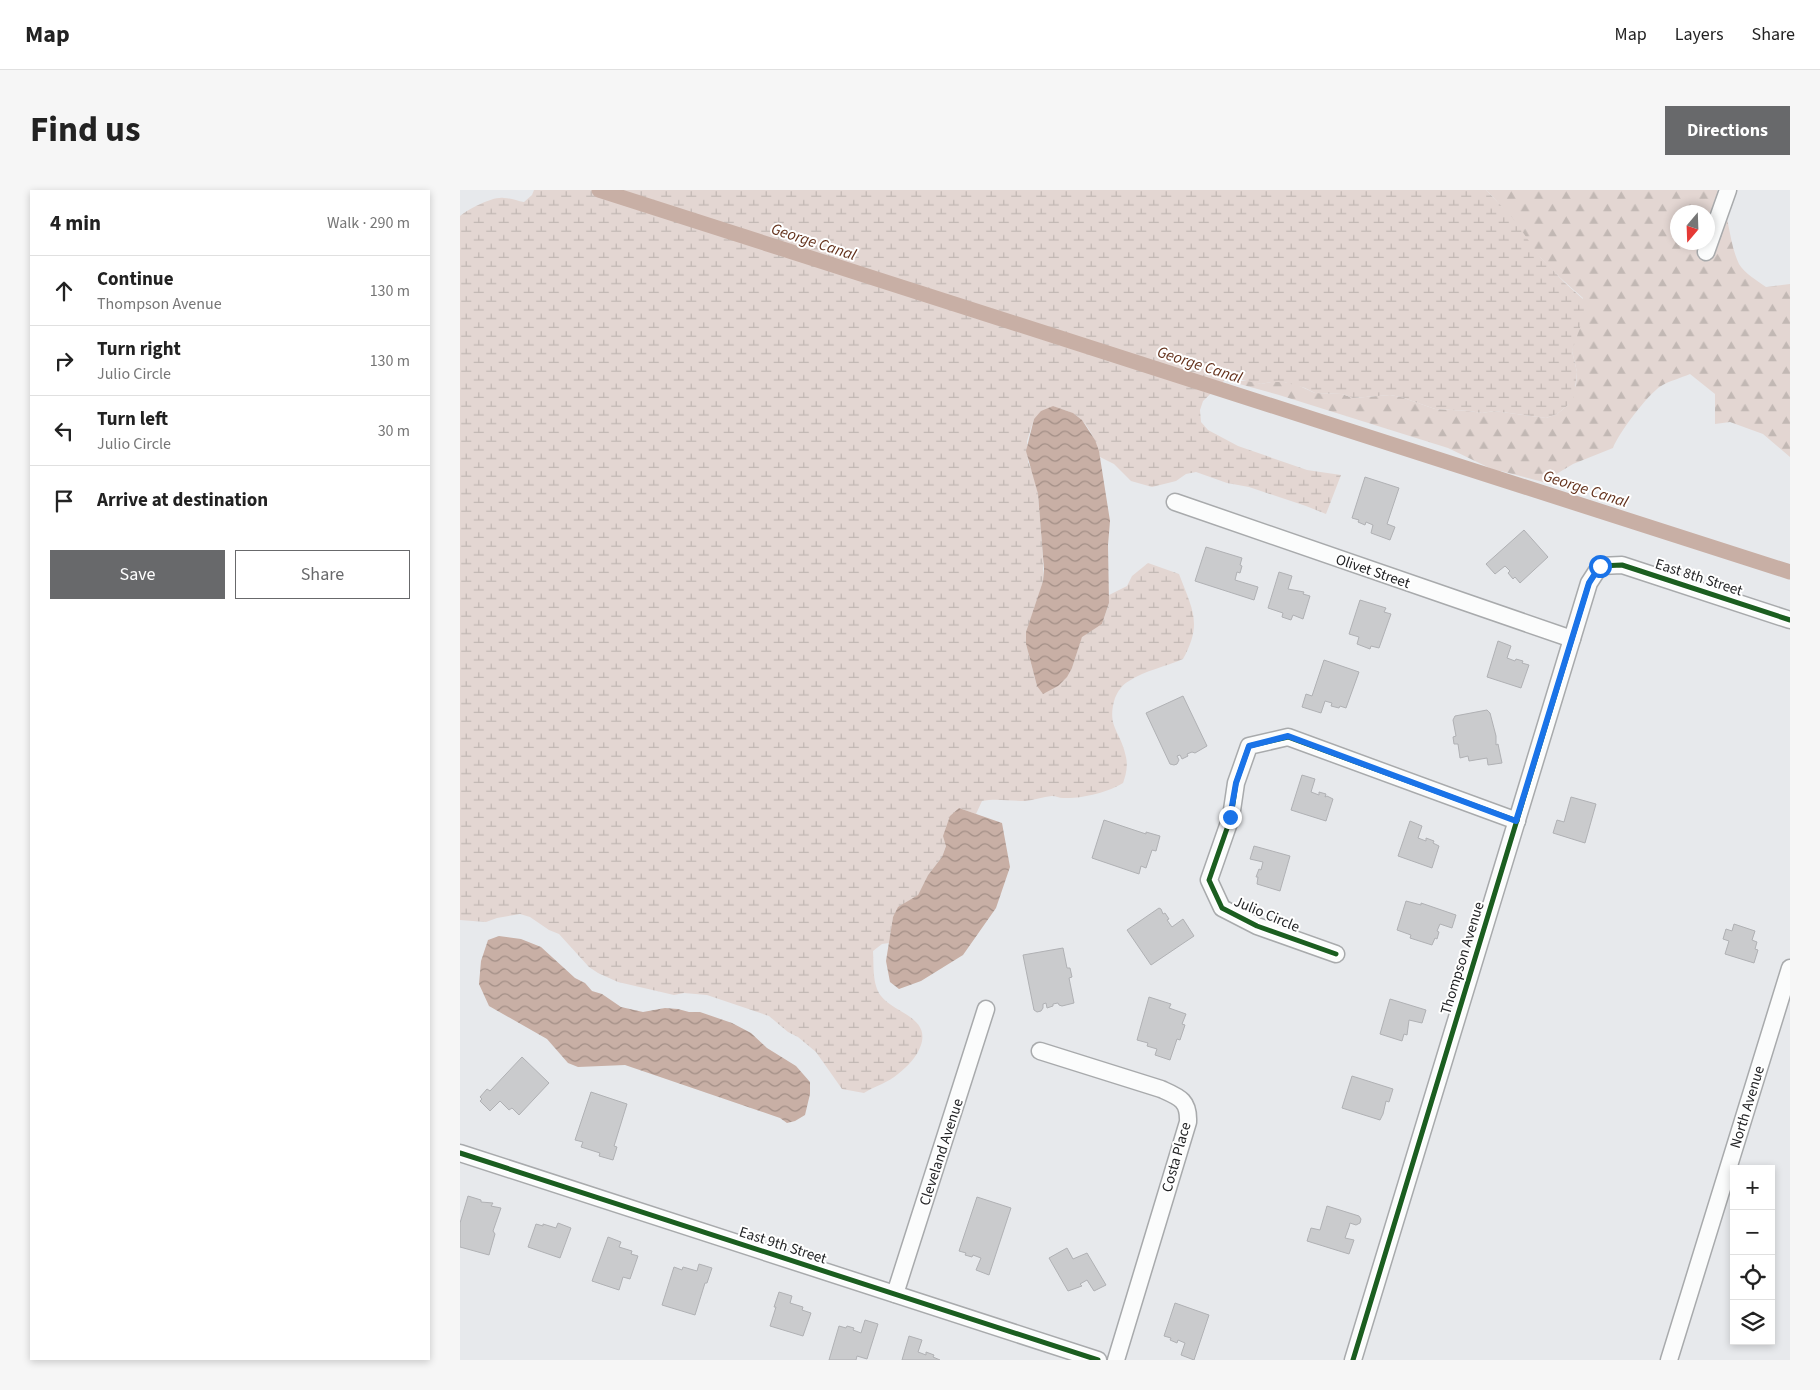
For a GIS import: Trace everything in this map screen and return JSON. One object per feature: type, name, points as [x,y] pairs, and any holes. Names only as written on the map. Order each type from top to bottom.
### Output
[{"type":"street","points":[[1706,252],[1728,190]]},
{"type":"street","name":"Olivet Street","points":[[1175,502],[1572,639]]},
{"type":"street","name":"East 8th Street","points":[[1600,566],[1622,565],[1790,620]]},
{"type":"street","name":"Thompson Avenue","points":[[1353,1360],[1589,583],[1600,566]]},
{"type":"street","name":"Julio Circle","points":[[1336,954],[1257,926],[1222,908],[1208,880],[1230,817],[1236,783],[1249,746],[1288,736],[1516,821]]},
{"type":"street","name":"North Avenue","points":[[1668,1360],[1790,968]]},
{"type":"street","name":"Cleveland Avenue","points":[[895,1294],[986,1009]]},
{"type":"street","name":"Costa Place","points":[[1040,1051],[1161,1089],[1178,1096],[1188,1111],[1188,1122],[1116,1360]]},
{"type":"street","name":"East 9th Street","points":[[460,1153],[1098,1360]]},
{"type":"green space","points":[[534,190],[1486,190],[1512,217],[1541,258],[1583,299],[1586,310],[1572,351],[1577,372],[1574,397],[1557,414],[1546,418],[1494,411],[1482,413],[1435,409],[1390,395],[1353,398],[1342,394],[1315,393],[1284,382],[1261,384],[1228,377],[1203,401],[1200,410],[1201,422],[1208,430],[1238,446],[1307,470],[1341,475],[1326,514],[1249,487],[1227,483],[1196,472],[1186,474],[1176,481],[1152,487],[1131,481],[1114,464],[1100,457],[1087,426],[1077,416],[1053,406],[1034,419],[1027,441],[1028,462],[1038,494],[1043,581],[1026,633],[1026,644],[1037,686],[1072,668],[1082,636],[1102,624],[1109,603],[1109,595],[1127,586],[1132,576],[1148,563],[1179,574],[1191,607],[1194,626],[1193,635],[1183,659],[1135,677],[1124,684],[1116,695],[1112,716],[1113,723],[1127,760],[1123,783],[1103,792],[1086,796],[1063,798],[1052,796],[1025,801],[982,801],[976,814],[959,808],[942,857],[928,875],[918,895],[893,917],[889,943],[882,944],[873,951],[874,975],[878,991],[887,1002],[916,1022],[922,1036],[921,1045],[915,1057],[905,1068],[886,1082],[864,1093],[842,1089],[816,1052],[769,1016],[707,995],[684,993],[674,995],[618,982],[589,967],[559,934],[549,930],[530,917],[520,914],[486,922],[460,920],[460,216],[494,199],[507,198],[524,202],[532,195]]},
{"type":"green space","points":[[1486,190],[1717,190],[1724,208],[1735,255],[1741,267],[1766,287],[1790,284],[1790,457],[1763,434],[1730,422],[1715,424],[1715,394],[1690,374],[1664,384],[1655,390],[1634,415],[1613,448],[1573,464],[1543,482],[1501,471],[1500,473],[1448,448],[1225,380],[1228,377],[1239,381],[1261,384],[1284,382],[1295,384],[1315,393],[1342,394],[1353,398],[1390,395],[1435,409],[1482,413],[1494,411],[1546,418],[1557,414],[1568,405],[1576,385],[1577,372],[1572,351],[1583,298],[1540,257],[1508,214]]},
{"type":"water","points":[[1053,406],[1073,413],[1082,420],[1095,440],[1099,451],[1110,521],[1108,545],[1109,603],[1102,624],[1082,637],[1072,668],[1067,677],[1058,686],[1043,694],[1037,686],[1026,644],[1026,632],[1043,581],[1044,569],[1038,494],[1026,451],[1034,419],[1041,411]]},
{"type":"water","points":[[959,808],[1002,823],[1010,867],[996,908],[963,955],[921,981],[899,989],[890,982],[886,961],[893,917],[898,907],[918,895],[928,875],[942,857],[946,846],[943,836],[950,816]]},
{"type":"water","points":[[499,936],[521,939],[541,947],[592,991],[602,994],[621,1007],[643,1012],[665,1008],[700,1012],[732,1023],[751,1033],[767,1048],[796,1066],[810,1082],[810,1094],[805,1115],[787,1123],[780,1118],[625,1065],[578,1067],[568,1063],[547,1039],[489,1006],[479,984],[481,961],[488,940]]},
{"type":"building","points":[[1365,477],[1399,488],[1387,524],[1395,527],[1390,540],[1371,533],[1373,525],[1366,522],[1365,525],[1358,522],[1359,520],[1352,518]]},
{"type":"building","points":[[1524,530],[1548,557],[1520,583],[1515,577],[1513,579],[1508,573],[1510,571],[1505,566],[1495,574],[1486,564]]},
{"type":"building","points":[[1206,547],[1242,558],[1240,573],[1237,572],[1235,580],[1258,587],[1254,600],[1195,581]]},
{"type":"building","points":[[1279,572],[1292,576],[1288,589],[1304,592],[1303,594],[1310,596],[1303,619],[1293,615],[1291,620],[1282,617],[1283,613],[1268,608]]},
{"type":"building","points":[[1360,600],[1386,608],[1384,612],[1391,614],[1379,648],[1371,646],[1370,649],[1357,644],[1359,637],[1349,634]]},
{"type":"building","points":[[1498,641],[1511,646],[1507,658],[1523,661],[1522,663],[1529,665],[1521,688],[1487,677]]},
{"type":"building","points":[[1324,660],[1359,672],[1346,708],[1331,706],[1332,703],[1325,701],[1321,713],[1302,707],[1306,694],[1312,696]]},
{"type":"building","points":[[1183,696],[1207,746],[1195,753],[1187,754],[1188,756],[1182,759],[1180,755],[1177,756],[1179,760],[1174,765],[1170,764],[1146,713]]},
{"type":"building","points":[[1487,710],[1490,713],[1496,736],[1496,745],[1498,744],[1502,763],[1488,765],[1487,758],[1469,761],[1468,756],[1460,758],[1458,744],[1454,744],[1453,737],[1456,736],[1453,720],[1455,716]]},
{"type":"building","points":[[1302,775],[1315,779],[1311,792],[1319,795],[1319,792],[1326,794],[1325,797],[1333,799],[1326,821],[1291,810]]},
{"type":"building","points":[[1571,797],[1596,804],[1585,843],[1553,833],[1557,820],[1564,822]]},
{"type":"building","points":[[1104,820],[1146,834],[1146,832],[1160,836],[1156,851],[1152,850],[1146,868],[1141,866],[1139,874],[1092,858]]},
{"type":"building","points":[[1410,821],[1422,826],[1418,838],[1434,841],[1433,843],[1439,846],[1432,868],[1398,856]]},
{"type":"building","points":[[1254,846],[1290,856],[1280,891],[1257,884],[1258,877],[1256,877],[1259,869],[1261,870],[1263,862],[1250,859]]},
{"type":"building","points":[[1406,901],[1421,905],[1421,903],[1456,915],[1452,928],[1440,924],[1437,931],[1439,932],[1437,939],[1435,938],[1432,945],[1410,938],[1411,935],[1397,930]]},
{"type":"building","points":[[1159,908],[1163,914],[1165,913],[1172,927],[1183,919],[1194,936],[1151,965],[1127,930]]},
{"type":"building","points":[[1734,924],[1755,931],[1752,940],[1757,942],[1755,949],[1758,950],[1754,963],[1725,954],[1729,941],[1723,939],[1726,929],[1732,931]]},
{"type":"building","points":[[1063,948],[1067,968],[1070,968],[1072,977],[1069,978],[1074,1003],[1062,1006],[1058,1003],[1047,1008],[1046,1003],[1043,1004],[1041,1011],[1037,1012],[1034,1010],[1023,955]]},
{"type":"building","points":[[1149,997],[1171,1004],[1169,1008],[1186,1014],[1182,1024],[1185,1025],[1180,1040],[1177,1039],[1170,1060],[1155,1055],[1157,1049],[1147,1046],[1148,1043],[1137,1040]]},
{"type":"building","points":[[1390,999],[1426,1010],[1422,1023],[1409,1020],[1407,1035],[1404,1034],[1402,1041],[1380,1034]]},
{"type":"building","points":[[522,1057],[549,1083],[519,1115],[512,1108],[509,1110],[500,1101],[490,1111],[480,1101],[482,1099],[480,1097],[487,1089],[490,1091]]},
{"type":"building","points":[[1352,1076],[1393,1089],[1389,1102],[1386,1101],[1380,1120],[1342,1108]]},
{"type":"building","points":[[591,1092],[627,1104],[614,1146],[617,1147],[613,1160],[599,1156],[600,1153],[581,1147],[583,1142],[575,1140]]},
{"type":"building","points":[[468,1196],[481,1200],[481,1202],[493,1203],[491,1206],[501,1208],[493,1231],[495,1234],[489,1255],[460,1247],[460,1223]]},
{"type":"building","points":[[977,1197],[1011,1208],[989,1275],[976,1270],[981,1258],[965,1255],[966,1253],[959,1251]]},
{"type":"building","points":[[1327,1206],[1359,1216],[1361,1219],[1360,1223],[1356,1225],[1350,1223],[1345,1238],[1354,1240],[1349,1254],[1307,1241],[1311,1228],[1320,1230]]},
{"type":"building","points":[[558,1223],[571,1228],[560,1258],[528,1247],[536,1224],[556,1228]]},
{"type":"building","points":[[608,1237],[621,1242],[619,1247],[632,1251],[631,1254],[638,1256],[630,1279],[623,1277],[619,1290],[592,1281]]},
{"type":"building","points":[[1067,1248],[1073,1259],[1087,1253],[1106,1285],[1094,1291],[1087,1280],[1080,1284],[1082,1286],[1068,1291],[1049,1258]]},
{"type":"building","points":[[699,1264],[712,1268],[695,1315],[662,1305],[674,1267],[682,1270],[683,1267],[697,1271]]},
{"type":"building","points":[[779,1292],[792,1296],[790,1303],[803,1307],[802,1310],[811,1313],[803,1336],[770,1326]]},
{"type":"building","points":[[1175,1303],[1209,1315],[1194,1360],[1181,1355],[1185,1343],[1178,1340],[1177,1343],[1170,1340],[1171,1338],[1164,1336]]},
{"type":"building","points":[[865,1320],[878,1324],[867,1359],[857,1356],[856,1360],[829,1360],[839,1326],[854,1328],[853,1330],[861,1333]]},
{"type":"building","points":[[909,1336],[922,1340],[918,1352],[926,1355],[926,1352],[940,1360],[902,1360]]},
{"type":"waterway","name":"George Canal","points":[[599,190],[1790,572]]},
{"type":"cycle path","points":[[1353,1360],[1589,583],[1600,566],[1622,565],[1790,620]]},
{"type":"cycle path","points":[[1336,954],[1257,926],[1222,908],[1209,880],[1231,817],[1236,783],[1249,746],[1288,737],[1517,821]]},
{"type":"cycle path","points":[[460,1153],[1098,1360]]},
{"type":"route","points":[[1230,817],[1236,783],[1249,746],[1288,736],[1516,821],[1589,583],[1600,566]]}]
